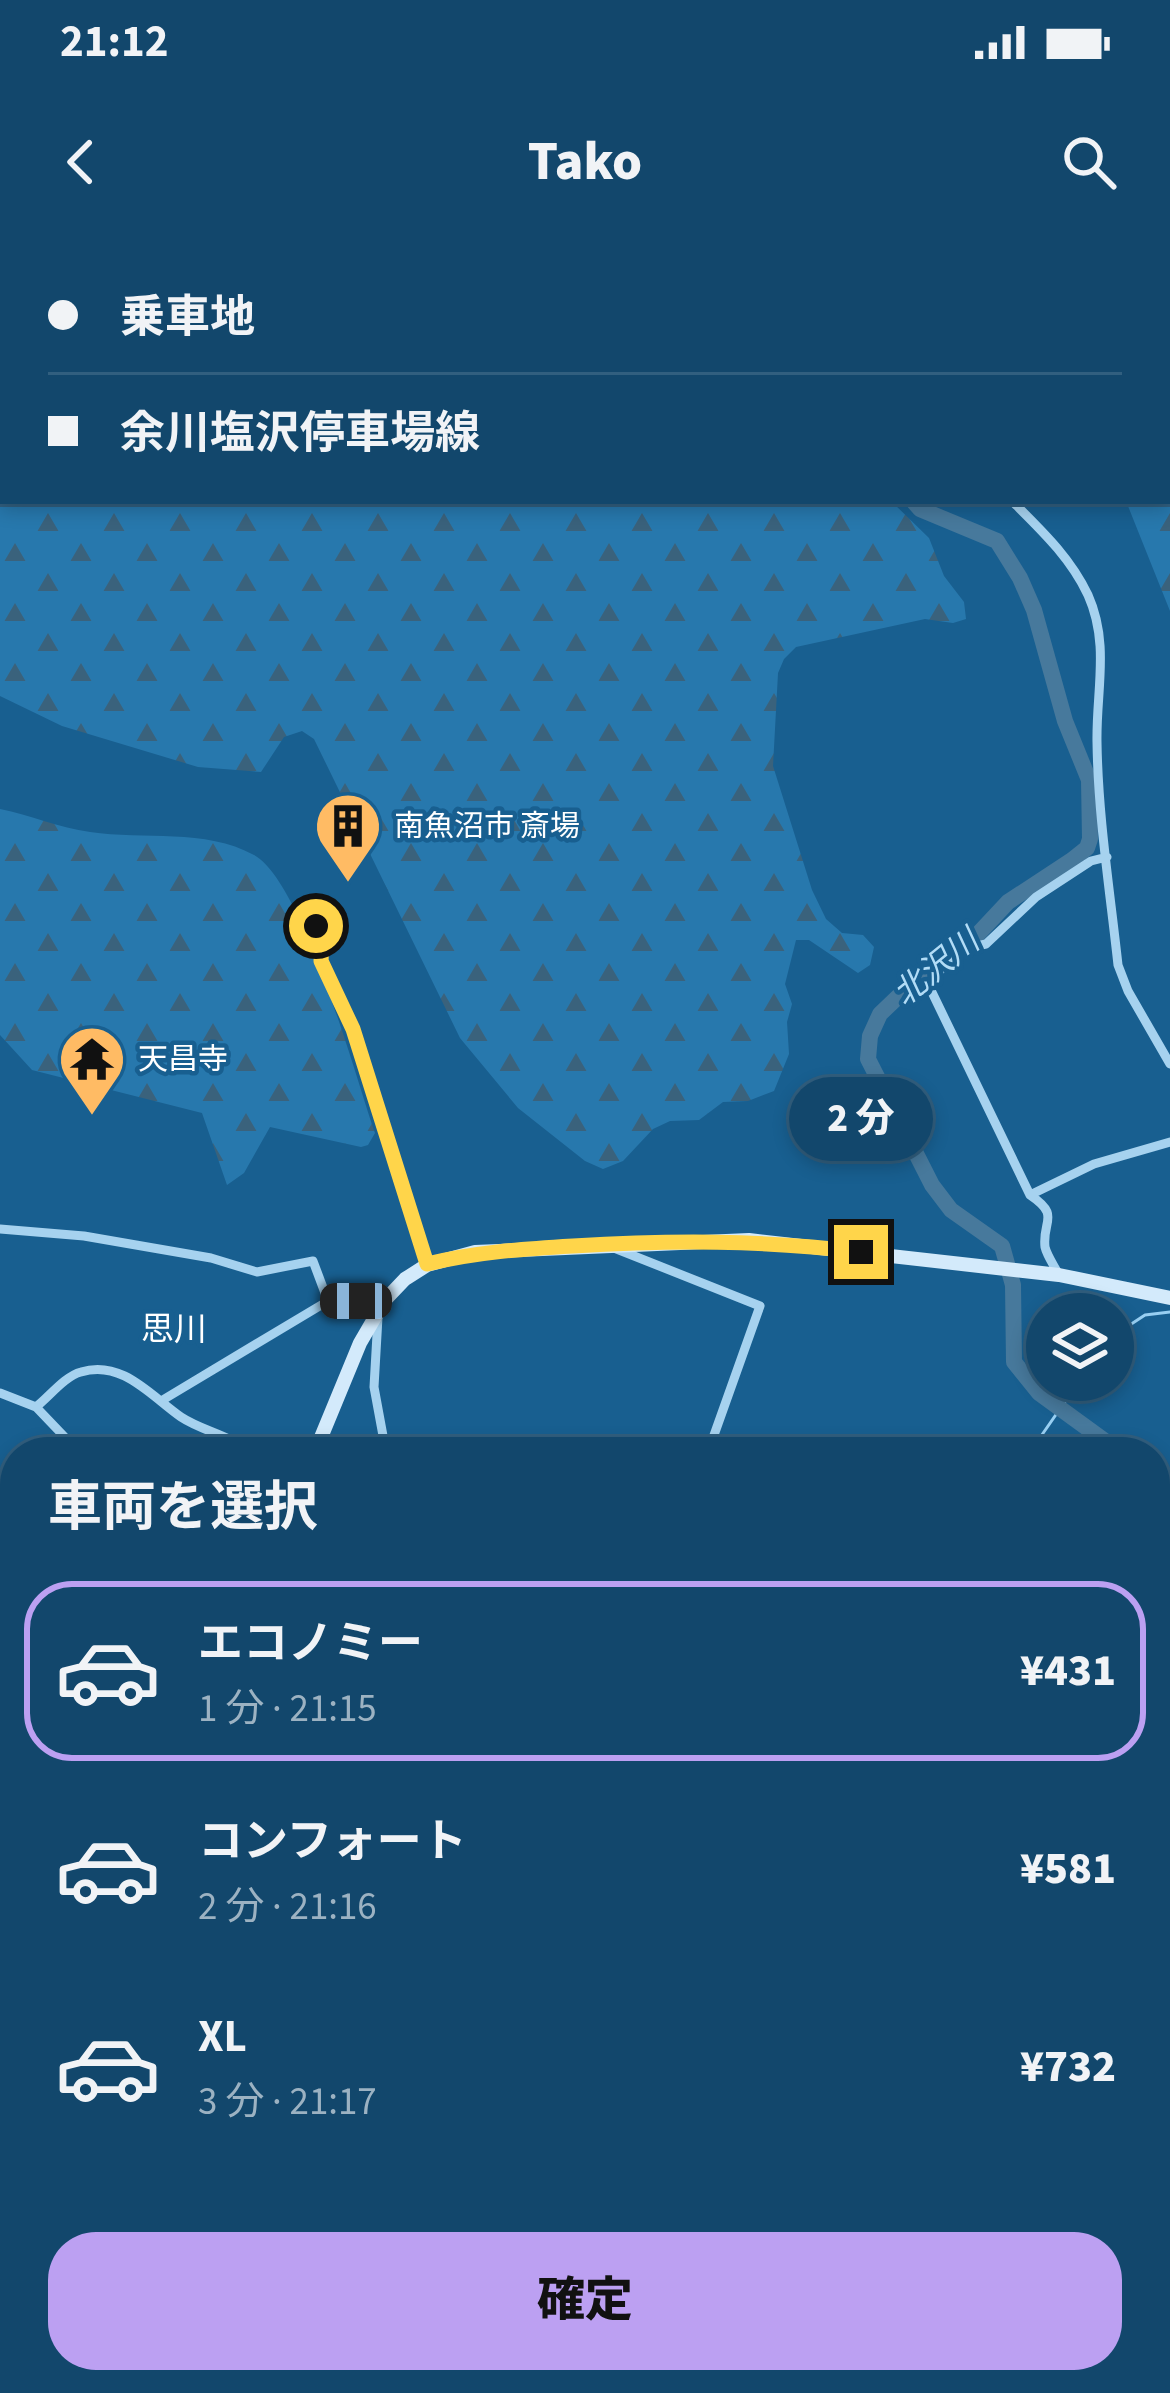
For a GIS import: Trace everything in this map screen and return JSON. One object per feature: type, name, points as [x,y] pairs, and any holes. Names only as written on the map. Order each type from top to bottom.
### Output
[{"type":"main road","points":[[321,1437],[360,1343],[381,1306],[405,1279],[427,1264],[475,1252],[749,1240],[1059,1275],[1170,1298]]},
{"type":"street","points":[[1015,504],[1062,551],[1088,596],[1100,634],[1102,698],[1096,739],[1118,964],[1128,992],[1170,1064]]},
{"type":"street","points":[[1059,1275],[1046,1248],[1050,1220],[1045,1205],[1030,1195],[928,984],[958,950],[986,944],[1036,897],[1090,861],[1107,857]]},
{"type":"street","points":[[316,926],[321,961],[353,1029],[427,1264]]},
{"type":"street","points":[[1030,1195],[1094,1164],[1170,1142]]},
{"type":"street","points":[[0,1229],[85,1236],[212,1258],[256,1272],[314,1261],[328,1301]]},
{"type":"street","points":[[604,1244],[760,1306],[713,1437]]},
{"type":"street","points":[[161,1401],[328,1301],[381,1306],[374,1387],[383,1437]]},
{"type":"street","points":[[36,1407],[77,1372],[96,1370],[135,1379],[184,1419],[224,1437]]},
{"type":"street","points":[[0,1393],[36,1407],[65,1437]]},
{"type":"green space","points":[[0,504],[894,504],[929,538],[944,576],[964,602],[966,619],[953,623],[925,619],[796,647],[784,659],[778,673],[773,766],[812,890],[826,919],[842,933],[863,935],[874,947],[870,965],[858,973],[809,940],[796,940],[785,984],[792,1004],[787,1022],[789,1054],[774,1091],[748,1101],[723,1102],[699,1120],[670,1121],[653,1129],[623,1161],[603,1169],[585,1161],[518,1108],[460,1038],[314,739],[302,731],[284,737],[261,772],[198,767],[62,726],[0,696]]},
{"type":"green space","points":[[1127,504],[1170,504],[1170,611]]},
{"type":"green space","points":[[0,809],[78,830],[215,841],[254,855],[272,872],[309,940],[375,1133],[368,1145],[270,1127],[244,1173],[227,1185],[202,1113],[32,1070],[0,1035]]},
{"type":"waterway","name":"北沢川","points":[[916,504],[997,541],[1020,578],[1034,610],[1065,721],[1089,780],[1090,839],[1072,860],[1008,902],[978,934],[953,944],[880,1014],[870,1036],[868,1059],[932,1185],[951,1210],[1002,1246],[1013,1285],[1014,1362],[1039,1393],[1099,1437]]},
{"type":"waterway","points":[[1134,1322],[1145,1315],[1170,1312]]},
{"type":"waterway","points":[[1040,1437],[1065,1401]]},
{"type":"place","name":"南魚沼市 斎場","points":[[348,885]]},
{"type":"place","name":"天昌寺","points":[[92,1118]]},
{"type":"district","name":"思川","points":[[174,1329]]},
{"type":"route","points":[[316,926],[321,961],[353,1029],[364,1076],[427,1264],[475,1252],[604,1244],[749,1240],[861,1252]]}]
